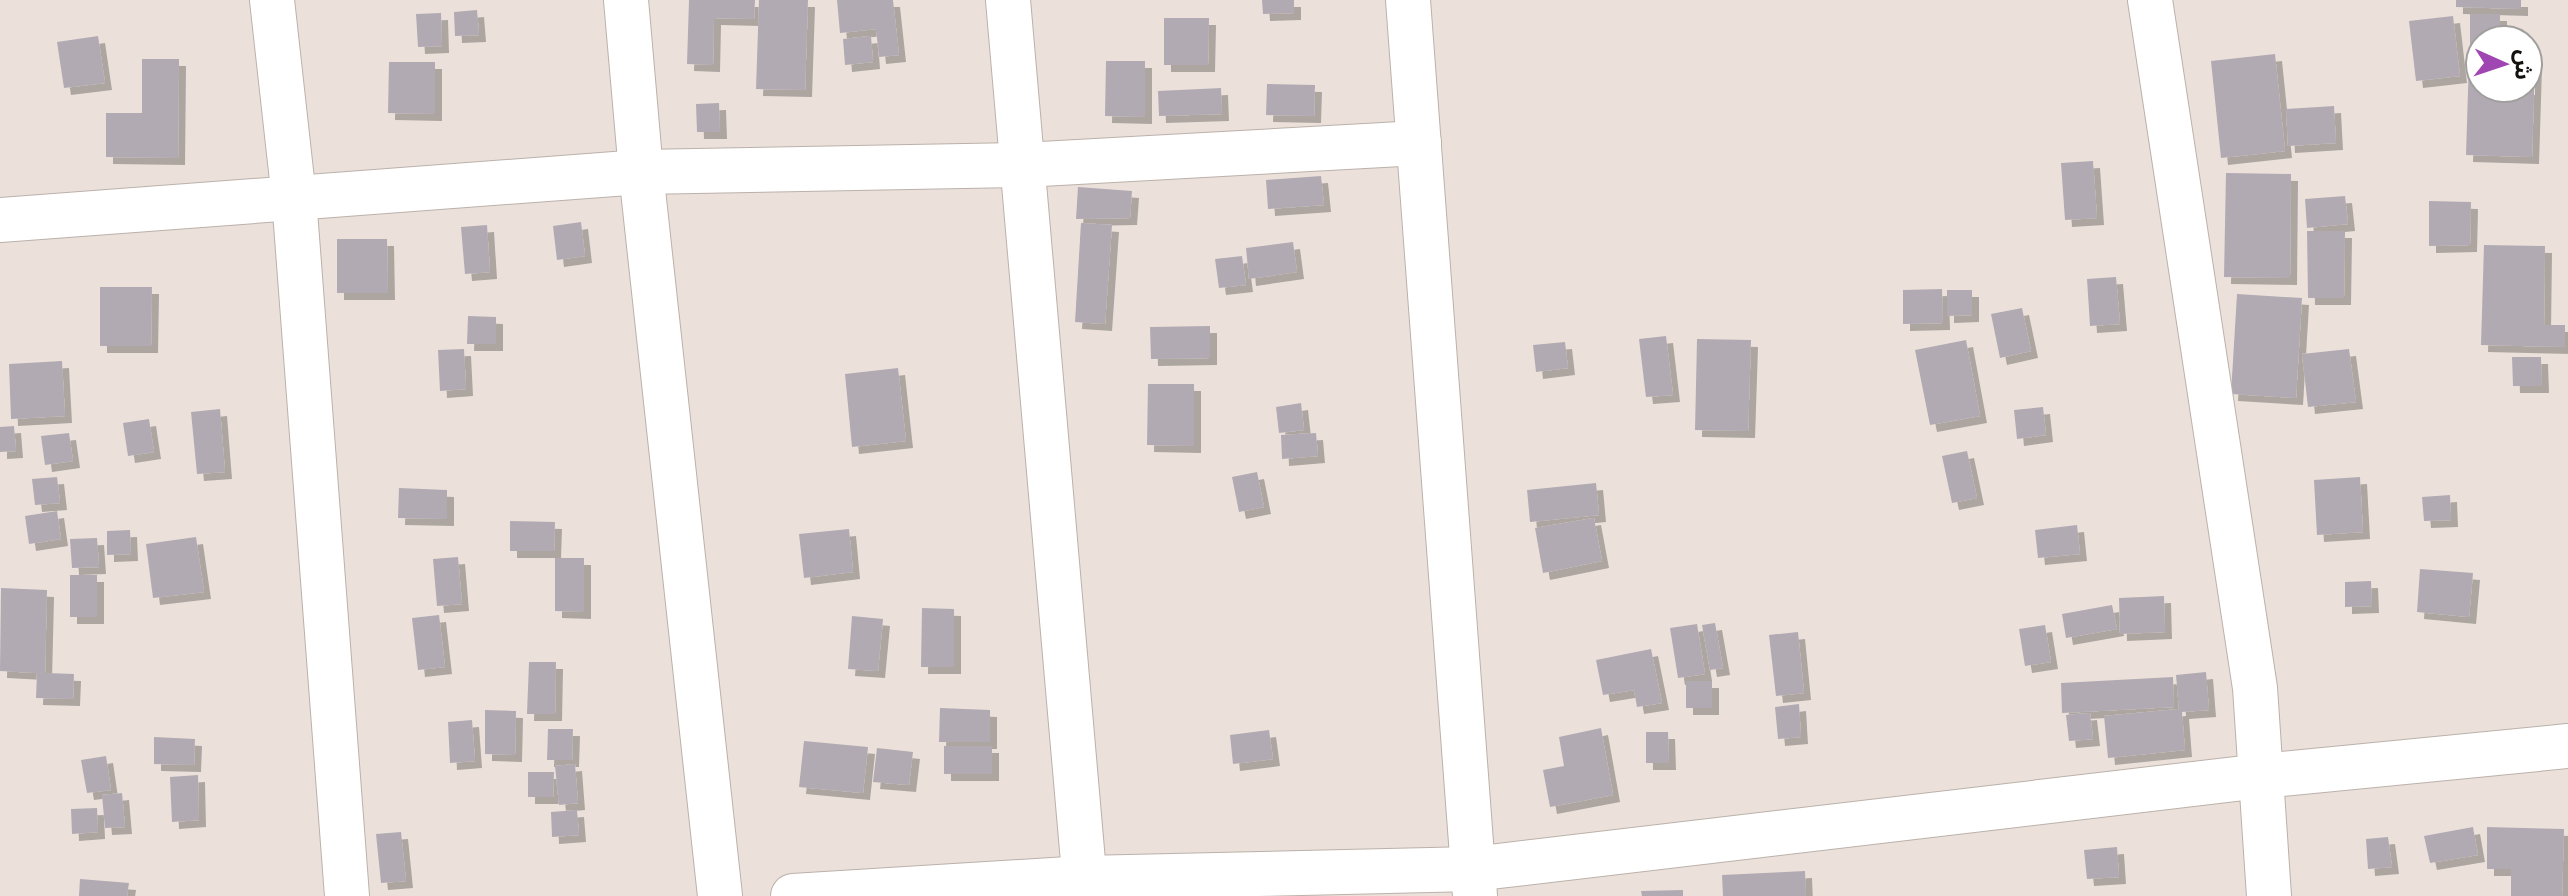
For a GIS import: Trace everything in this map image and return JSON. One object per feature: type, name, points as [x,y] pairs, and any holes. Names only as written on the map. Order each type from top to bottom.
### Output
[{"type":"street","points":[[272,0],[294,198],[347,896]]},
{"type":"street","points":[[626,0],[641,172],[720,896]]},
{"type":"street","points":[[1008,0],[1085,887]]},
{"type":"street","points":[[1408,0],[1474,882]]},
{"type":"street","points":[[2150,0],[2255,688],[2269,896]]},
{"type":"street","points":[[0,220],[641,172],[1023,165],[1419,143]]},
{"type":"street","points":[[793,896],[1085,887],[1474,882],[2261,776],[2568,746]]},
{"type":"building","points":[[689,0],[755,0],[754,19],[714,18],[713,65],[687,64]]},
{"type":"building","points":[[759,0],[808,0],[805,90],[756,89]]},
{"type":"building","points":[[837,0],[893,0],[899,55],[879,57],[876,29],[840,33]]},
{"type":"building","points":[[1262,0],[1294,0],[1294,13],[1263,14]]},
{"type":"building","points":[[2456,0],[2521,0],[2521,9],[2456,7]]},
{"type":"building","points":[[477,10],[479,35],[455,36],[454,12]]},
{"type":"building","points":[[441,13],[442,46],[418,47],[416,14]]},
{"type":"building","points":[[2470,14],[2500,14],[2500,24],[2470,24]]},
{"type":"building","points":[[2453,16],[2460,76],[2416,81],[2409,21]]},
{"type":"building","points":[[1164,18],[1209,18],[1208,65],[1164,65]]},
{"type":"building","points":[[98,36],[105,83],[64,88],[57,42]]},
{"type":"building","points":[[871,36],[873,62],[845,65],[843,39]]},
{"type":"building","points":[[2275,54],[2285,151],[2221,158],[2211,61]]},
{"type":"building","points":[[142,59],[179,59],[178,158],[106,157],[106,113],[142,113]]},
{"type":"building","points":[[1106,61],[1145,61],[1145,117],[1105,116]]},
{"type":"building","points":[[389,62],[435,62],[435,114],[388,113]]},
{"type":"building","points":[[1267,84],[1315,85],[1314,116],[1266,115]]},
{"type":"building","points":[[1221,88],[1222,114],[1159,116],[1158,91]]},
{"type":"building","points":[[719,103],[720,132],[697,132],[696,104]]},
{"type":"building","points":[[2468,104],[2534,104],[2532,157],[2466,155]]},
{"type":"building","points":[[2334,106],[2336,143],[2288,146],[2286,109]]},
{"type":"building","points":[[2093,161],[2097,218],[2065,220],[2061,163]]},
{"type":"building","points":[[2226,173],[2291,174],[2290,278],[2224,277]]},
{"type":"building","points":[[1321,176],[1324,205],[1268,209],[1266,180]]},
{"type":"building","points":[[1078,187],[1132,191],[1130,218],[1076,219]]},
{"type":"building","points":[[2345,196],[2348,224],[2307,228],[2305,199]]},
{"type":"building","points":[[2429,201],[2471,202],[2470,245],[2429,246]]},
{"type":"building","points":[[581,222],[585,256],[557,260],[553,226]]},
{"type":"building","points":[[1081,223],[1112,225],[1105,324],[1075,322]]},
{"type":"building","points":[[487,225],[490,272],[465,274],[461,227]]},
{"type":"building","points":[[2307,231],[2345,231],[2344,298],[2308,298]]},
{"type":"building","points":[[337,239],[387,239],[388,293],[337,293]]},
{"type":"building","points":[[1293,242],[1297,272],[1249,279],[1246,248]]},
{"type":"building","points":[[2484,245],[2545,246],[2544,325],[2565,325],[2565,347],[2481,345]]},
{"type":"building","points":[[1242,256],[1246,285],[1219,288],[1215,259]]},
{"type":"building","points":[[2116,277],[2120,324],[2090,326],[2087,279]]},
{"type":"building","points":[[100,287],[152,287],[151,346],[100,346]]},
{"type":"building","points":[[1942,289],[1943,323],[1903,324],[1903,290]]},
{"type":"building","points":[[1947,290],[1972,290],[1972,315],[1947,316]]},
{"type":"building","points":[[2237,294],[2302,298],[2296,398],[2231,394]]},
{"type":"building","points":[[2022,308],[2031,351],[2000,358],[1991,314]]},
{"type":"building","points":[[468,316],[496,317],[496,344],[467,344]]},
{"type":"building","points":[[1210,326],[1210,358],[1151,359],[1150,327]]},
{"type":"building","points":[[1666,336],[1673,395],[1646,397],[1639,339]]},
{"type":"building","points":[[1697,339],[1751,340],[1748,431],[1695,430]]},
{"type":"building","points":[[1966,340],[1980,416],[1930,425],[1915,350]]},
{"type":"building","points":[[1565,342],[1568,368],[1536,372],[1533,345]]},
{"type":"building","points":[[464,349],[466,389],[440,391],[438,350]]},
{"type":"building","points":[[2349,349],[2356,402],[2308,407],[2302,354]]},
{"type":"building","points":[[2512,357],[2541,357],[2542,386],[2513,386]]},
{"type":"building","points":[[62,361],[65,416],[11,419],[9,364]]},
{"type":"building","points":[[898,368],[906,441],[852,447],[845,374]]},
{"type":"building","points":[[1148,384],[1194,384],[1194,446],[1147,445]]},
{"type":"building","points":[[1301,403],[1304,430],[1279,433],[1276,407]]},
{"type":"building","points":[[2043,407],[2046,435],[2017,439],[2014,410]]},
{"type":"building","points":[[220,409],[225,472],[197,474],[191,412]]},
{"type":"building","points":[[149,419],[154,452],[128,456],[123,423]]},
{"type":"building","points":[[14,426],[16,451],[0,452],[0,427]]},
{"type":"building","points":[[69,433],[73,461],[45,465],[41,436]]},
{"type":"building","points":[[1316,433],[1318,456],[1282,459],[1281,435]]},
{"type":"building","points":[[1967,451],[1977,498],[1952,503],[1942,456]]},
{"type":"building","points":[[1257,472],[1264,507],[1239,512],[1232,477]]},
{"type":"building","points":[[57,477],[60,503],[35,505],[32,479]]},
{"type":"building","points":[[2360,477],[2363,532],[2317,535],[2314,480]]},
{"type":"building","points":[[1596,483],[1599,515],[1530,522],[1527,490]]},
{"type":"building","points":[[399,488],[447,490],[447,519],[398,518]]},
{"type":"building","points":[[2450,495],[2451,520],[2424,521],[2422,497]]},
{"type":"building","points":[[57,511],[61,539],[29,544],[25,516]]},
{"type":"building","points":[[1594,518],[1602,561],[1543,573],[1535,528]]},
{"type":"building","points":[[510,521],[555,522],[554,551],[510,551]]},
{"type":"building","points":[[2077,525],[2080,554],[2038,558],[2035,530]]},
{"type":"building","points":[[849,529],[853,572],[804,578],[799,534]]},
{"type":"building","points":[[130,530],[131,554],[107,555],[107,531]]},
{"type":"building","points":[[196,537],[204,592],[153,598],[146,544]]},
{"type":"building","points":[[97,538],[99,567],[72,568],[70,539]]},
{"type":"building","points":[[458,557],[462,604],[437,606],[433,559]]},
{"type":"building","points":[[555,558],[584,558],[584,612],[555,611]]},
{"type":"building","points":[[2420,569],[2473,573],[2469,617],[2417,612]]},
{"type":"building","points":[[70,575],[97,575],[97,617],[70,617]]},
{"type":"building","points":[[2371,581],[2372,606],[2345,607],[2345,582]]},
{"type":"building","points":[[1,588],[47,590],[45,673],[74,674],[73,699],[36,698],[37,673],[0,671]]},
{"type":"building","points":[[2164,596],[2165,632],[2120,634],[2119,598]]},
{"type":"building","points":[[2112,605],[2117,629],[2066,638],[2062,614]]},
{"type":"building","points":[[922,608],[954,609],[954,667],[921,667]]},
{"type":"building","points":[[439,615],[445,667],[418,670],[412,618]]},
{"type":"building","points":[[852,616],[883,619],[878,671],[848,669]]},
{"type":"building","points":[[1715,623],[1723,668],[1710,670],[1702,625]]},
{"type":"building","points":[[1697,624],[1705,674],[1678,678],[1670,628]]},
{"type":"building","points":[[2045,625],[2051,662],[2025,666],[2019,629]]},
{"type":"building","points":[[1798,632],[1804,693],[1776,696],[1769,635]]},
{"type":"building","points":[[1651,649],[1662,703],[1637,707],[1634,690],[1603,695],[1596,660]]},
{"type":"building","points":[[529,662],[556,662],[555,714],[527,714]]},
{"type":"building","points":[[2206,672],[2209,710],[2182,712],[2185,750],[2108,758],[2104,716],[2179,709],[2176,675]]},
{"type":"building","points":[[2173,677],[2174,707],[2062,713],[2061,683]]},
{"type":"building","points":[[1686,681],[1712,681],[1712,708],[1686,708]]},
{"type":"building","points":[[1799,704],[1801,737],[1778,739],[1775,707]]},
{"type":"building","points":[[940,708],[990,710],[990,742],[939,742]]},
{"type":"building","points":[[485,710],[516,711],[515,755],[485,754]]},
{"type":"building","points":[[2090,713],[2093,739],[2069,741],[2066,715]]},
{"type":"building","points":[[472,720],[475,761],[450,763],[448,722]]},
{"type":"building","points":[[1601,728],[1613,795],[1550,807],[1543,770],[1564,766],[1559,737]]},
{"type":"building","points":[[548,729],[573,729],[572,760],[547,760]]},
{"type":"building","points":[[1269,730],[1273,759],[1233,764],[1230,735]]},
{"type":"building","points":[[1646,732],[1668,732],[1669,763],[1646,763]]},
{"type":"building","points":[[154,737],[195,739],[194,765],[154,764]]},
{"type":"building","points":[[804,741],[868,747],[863,793],[799,787]]},
{"type":"building","points":[[944,746],[992,746],[992,774],[944,774]]},
{"type":"building","points":[[877,748],[913,752],[909,785],[873,782]]},
{"type":"building","points":[[106,756],[111,790],[87,793],[81,760]]},
{"type":"building","points":[[575,764],[578,803],[559,805],[555,766]]},
{"type":"building","points":[[528,772],[554,772],[553,797],[528,797]]},
{"type":"building","points":[[198,775],[199,820],[172,822],[170,777]]},
{"type":"building","points":[[122,793],[125,827],[105,828],[102,795]]},
{"type":"building","points":[[97,808],[98,832],[72,834],[71,809]]},
{"type":"building","points":[[577,810],[579,835],[552,837],[551,812]]},
{"type":"building","points":[[2473,827],[2478,855],[2430,863],[2424,836]]},
{"type":"building","points":[[2487,827],[2564,829],[2562,896],[2511,896],[2511,869],[2487,869]]},
{"type":"building","points":[[401,832],[406,881],[381,883],[376,834]]},
{"type":"building","points":[[2388,837],[2392,867],[2368,869],[2366,839]]},
{"type":"building","points":[[2117,847],[2119,877],[2087,879],[2084,850]]},
{"type":"building","points":[[1805,871],[1806,896],[1723,896],[1722,875]]},
{"type":"building","points":[[80,879],[129,883],[127,896],[79,896]]},
{"type":"building","points":[[1683,890],[1683,896],[1642,896],[1641,891]]}]
